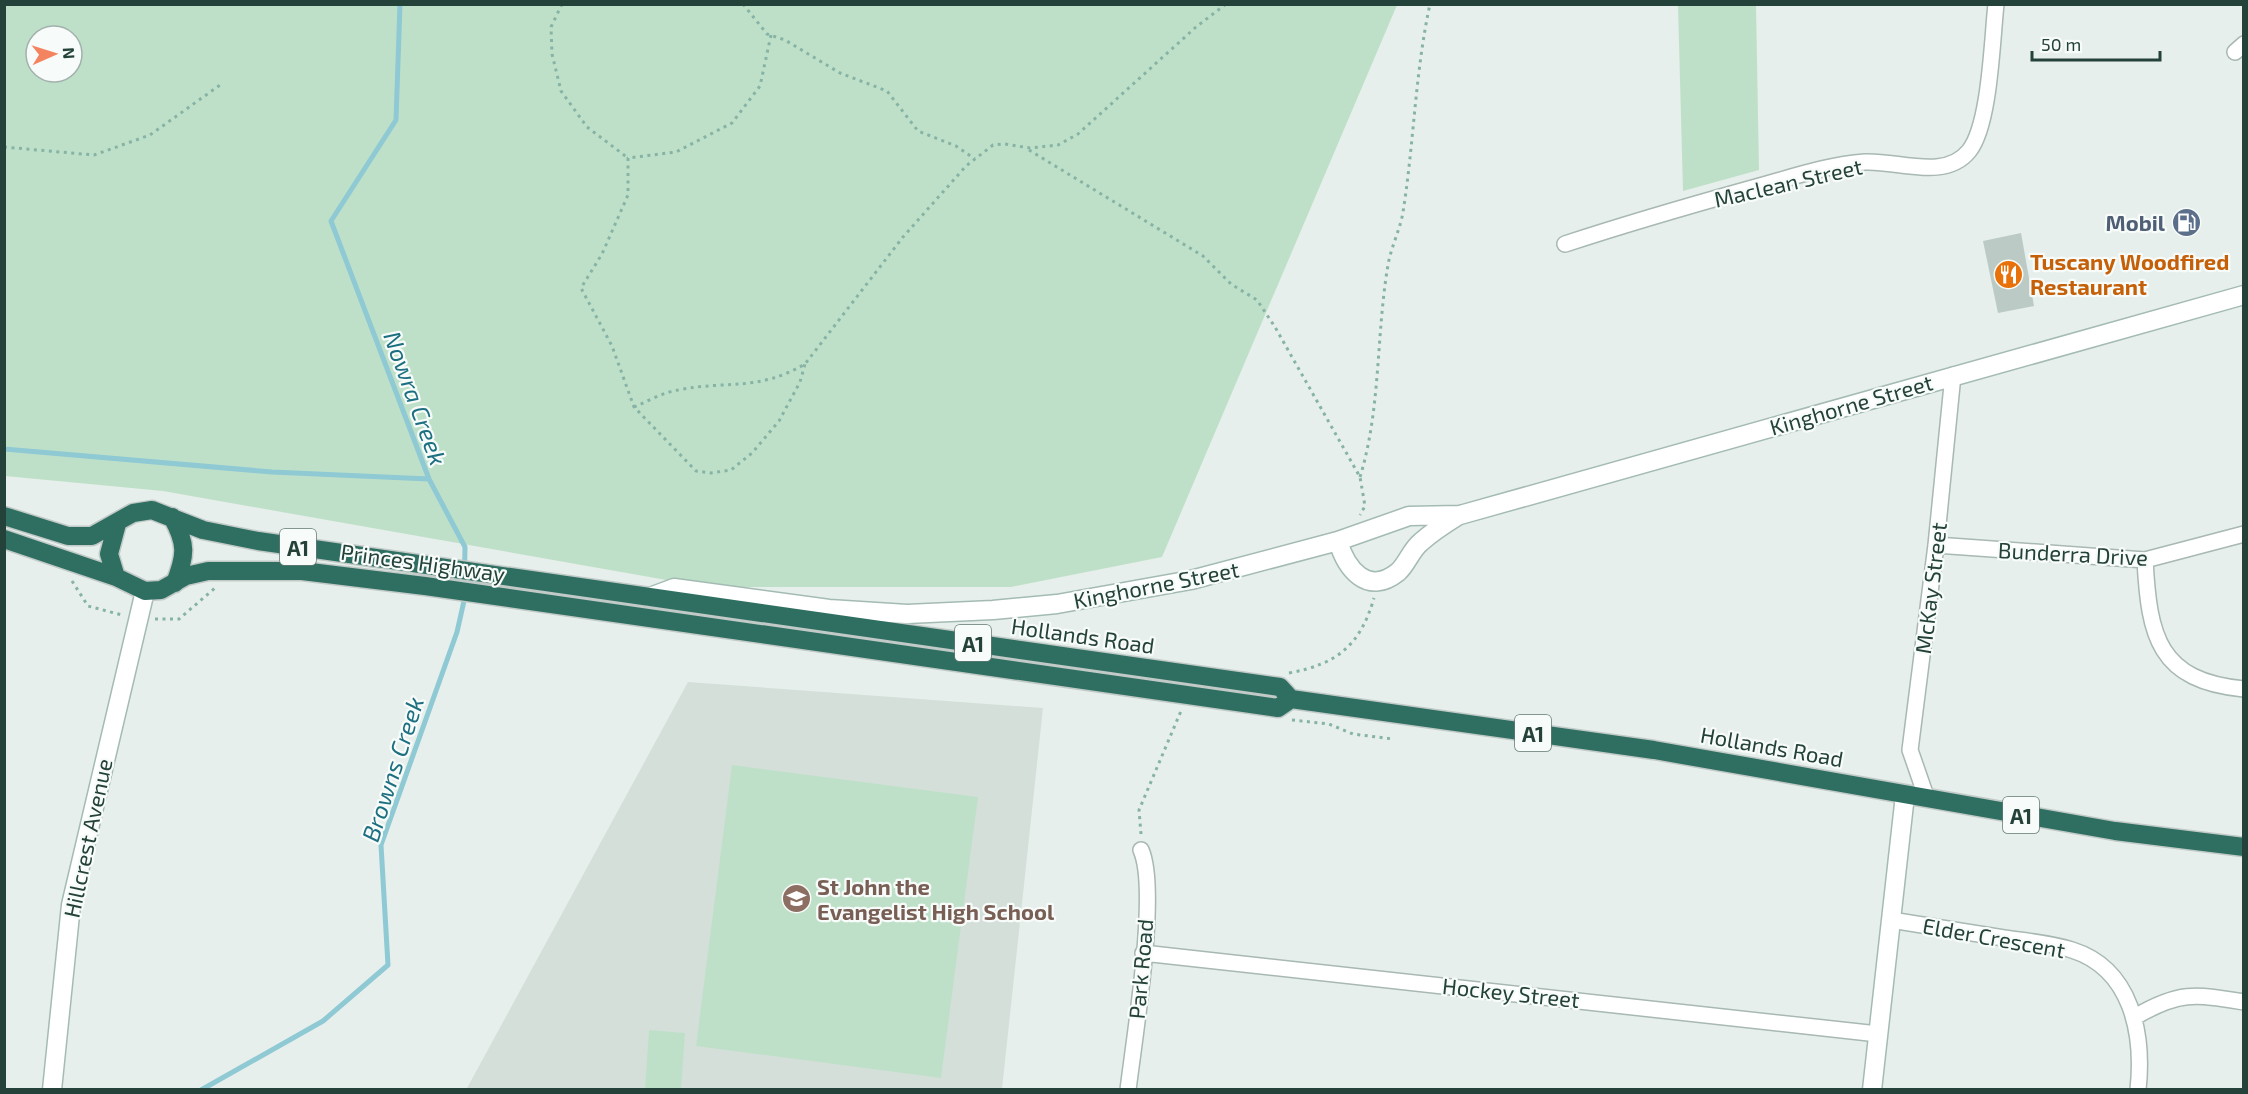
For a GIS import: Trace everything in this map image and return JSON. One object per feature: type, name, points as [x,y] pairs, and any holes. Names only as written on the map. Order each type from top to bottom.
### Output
[{"type":"highway","name":"A1","points":[[4,516],[68,536],[92,536],[133,513],[143,511],[152,510],[172,517]]},
{"type":"highway","points":[[172,517],[181,533],[185,549],[175,583]]},
{"type":"highway","name":"Princes Highway","points":[[172,517],[229,536],[650,597]]},
{"type":"highway","points":[[116,577],[109,554],[117,524]]},
{"type":"highway","points":[[4,539],[116,577],[145,591]]},
{"type":"highway","name":"Princes Highway","points":[[175,583],[186,576],[207,571],[332,574],[666,620]]},
{"type":"highway","name":"A1","points":[[145,591],[161,590],[175,583]]},
{"type":"highway","name":"Hollands Road","points":[[650,597],[1280,687],[1291,699],[1654,750],[2115,831],[2244,847]]},
{"type":"highway","name":"Hollands Road","points":[[666,620],[1278,708],[1291,699]]},
{"type":"main road","name":"Kinghorne Street","points":[[650,597],[674,588],[829,609],[907,614],[1057,604],[1191,580],[1338,541],[1409,516],[1460,515],[2244,295]]},
{"type":"main road","name":"Kinghorne Street","points":[[1376,582],[1398,572],[1418,544],[1460,515]]},
{"type":"main road","points":[[1338,541],[1343,558],[1351,571],[1361,578],[1376,582]]},
{"type":"main road","name":"Hillcrest Avenue","points":[[52,1089],[71,905],[137,617],[145,591]]},
{"type":"main road","points":[[1872,1089],[1905,795]]},
{"type":"street","name":"Maclean Street","points":[[1565,244],[1817,170],[1863,162],[1906,163],[1929,168],[1948,166],[1967,153],[1976,140],[1983,116],[1996,4]]},
{"type":"street","name":"McKay Street","points":[[1927,799],[1910,750],[1936,545],[1953,375]]},
{"type":"street","name":"Bunderra Drive","points":[[1936,545],[2145,560],[2244,534]]},
{"type":"street","points":[[2145,560],[2147,598],[2153,629],[2168,658],[2190,677],[2217,687],[2244,689]]},
{"type":"street","name":"Park Road","points":[[1128,1089],[1143,953],[1148,873],[1142,850]]},
{"type":"street","name":"Elder Crescent","points":[[1891,920],[2073,950],[2098,963],[2119,982],[2135,1017],[2140,1069],[2138,1089]]},
{"type":"street","name":"Hockey Street","points":[[1143,953],[1878,1034]]},
{"type":"street","points":[[2135,1017],[2159,1003],[2197,994],[2244,1002]]},
{"type":"path","points":[[562,4],[551,27],[552,54],[561,91],[587,127],[628,158],[676,152],[732,123],[760,86],[771,35]]},
{"type":"path","points":[[743,4],[771,35],[840,73],[887,91],[918,131],[956,146],[975,159]]},
{"type":"path","points":[[634,406],[677,390],[752,384],[783,377],[804,363],[903,237],[975,159],[993,145],[1025,147],[1058,145],[1078,134],[1196,27],[1226,4]]},
{"type":"path","points":[[1360,477],[1366,459],[1376,384],[1388,265],[1403,215],[1419,52],[1430,4]]},
{"type":"path","points":[[4,147],[94,155],[150,135],[220,86]]},
{"type":"path","points":[[1025,147],[1203,256],[1230,284],[1257,300],[1275,327],[1360,477],[1365,506],[1355,525]]},
{"type":"path","points":[[628,158],[628,195],[602,254],[581,288],[612,346],[634,406],[696,471],[711,474],[731,470],[752,453],[779,421],[800,382],[804,363]]},
{"type":"path","points":[[65,574],[72,579],[88,606],[158,620],[179,619],[200,598],[214,588],[220,588]]},
{"type":"path","points":[[1286,673],[1316,668],[1341,654],[1355,640],[1367,620],[1376,582]]},
{"type":"path","points":[[1142,850],[1139,810],[1182,708]]},
{"type":"shaded area","name":"St John the Evangelist High School","points":[[688,682],[1043,708],[1002,1089],[466,1090]]},
{"type":"green space","points":[[4,5],[1397,5],[1162,557],[1011,587],[706,587],[163,491],[5,476]]},
{"type":"green space","points":[[1678,5],[1756,5],[1759,170],[1683,191]]},
{"type":"green space","points":[[732,765],[978,797],[941,1078],[696,1046]]},
{"type":"green space","points":[[649,1030],[685,1033],[681,1089],[645,1089]]},
{"type":"building","name":"Tuscany Woodfired Restaurant","points":[[2021,233],[2034,306],[1998,313],[1983,241]]},
{"type":"waterway","name":"Nowra Creek","points":[[4,449],[272,472],[429,479],[331,221],[396,120],[400,4]]},
{"type":"waterway","name":"Browns Creek","points":[[201,1090],[323,1021],[388,965],[381,845],[457,632],[464,601],[465,547],[429,479]]},
{"type":"place","name":"Mobil","points":[[2186,222]]},
{"type":"place","name":"Tuscany Woodfired Restaurant","points":[[2009,274]]},
{"type":"place","name":"St John the Evangelist High School","points":[[796,899]]}]
